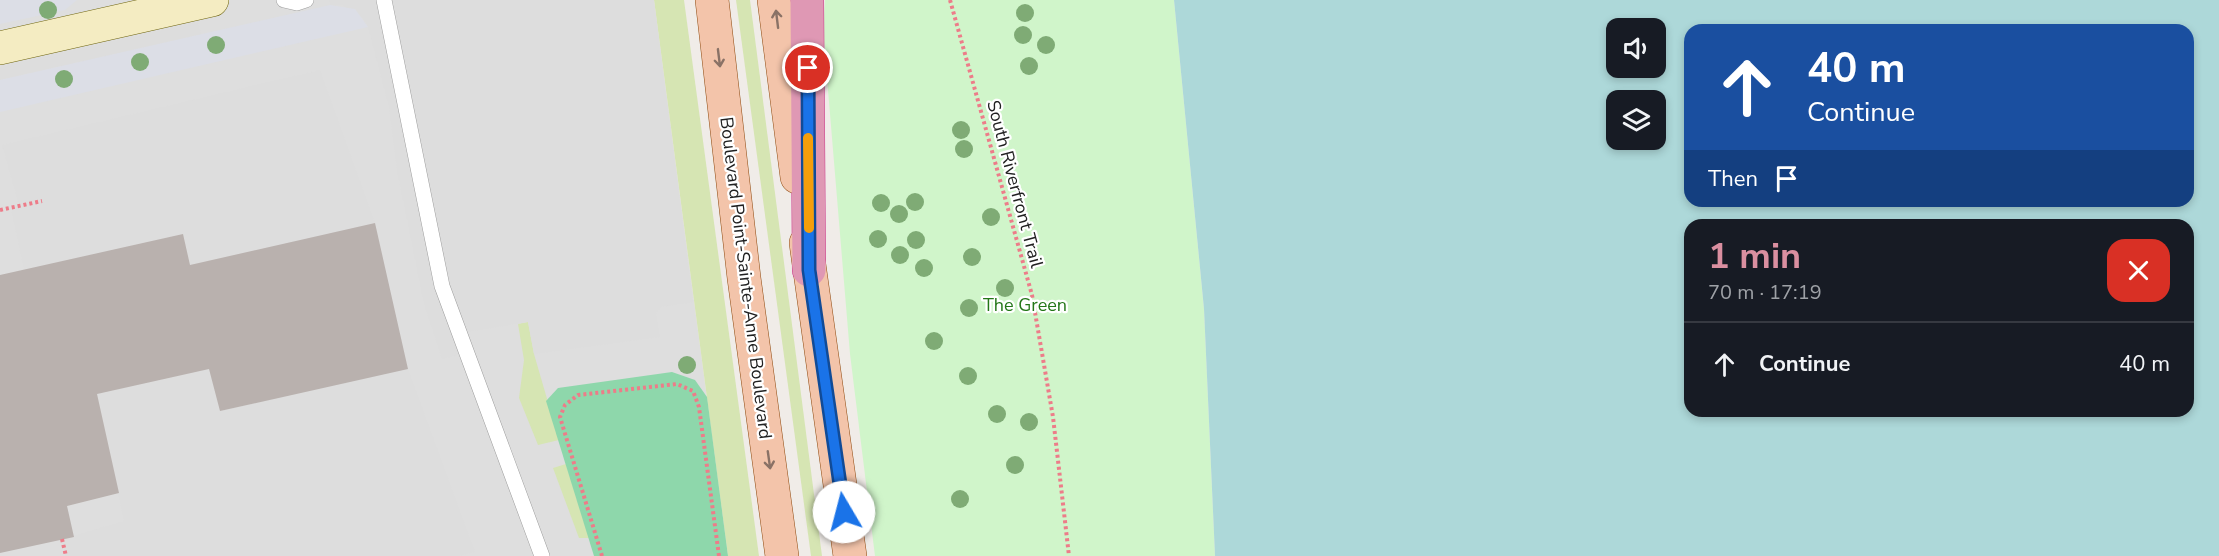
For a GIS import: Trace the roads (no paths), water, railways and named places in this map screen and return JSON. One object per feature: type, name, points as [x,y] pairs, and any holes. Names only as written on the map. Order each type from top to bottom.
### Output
[{"type":"highway","points":[[807,0],[809,270]]},
{"type":"main road","name":"Boulevard Point-Sainte-Anne Boulevard","points":[[712,0],[744,278],[782,556]]},
{"type":"main road","points":[[774,0],[809,270],[850,556]]},
{"type":"street","points":[[0,48],[212,0]]},
{"type":"lane","points":[[284,0],[297,3],[306,0]]},
{"type":"lane","points":[[384,0],[442,286],[542,556]]},
{"type":"water","points":[[1174,0],[2219,0],[2219,556],[1215,556],[1204,309]]},
{"type":"park label","name":"The Green","points":[[1025,305]]}]
